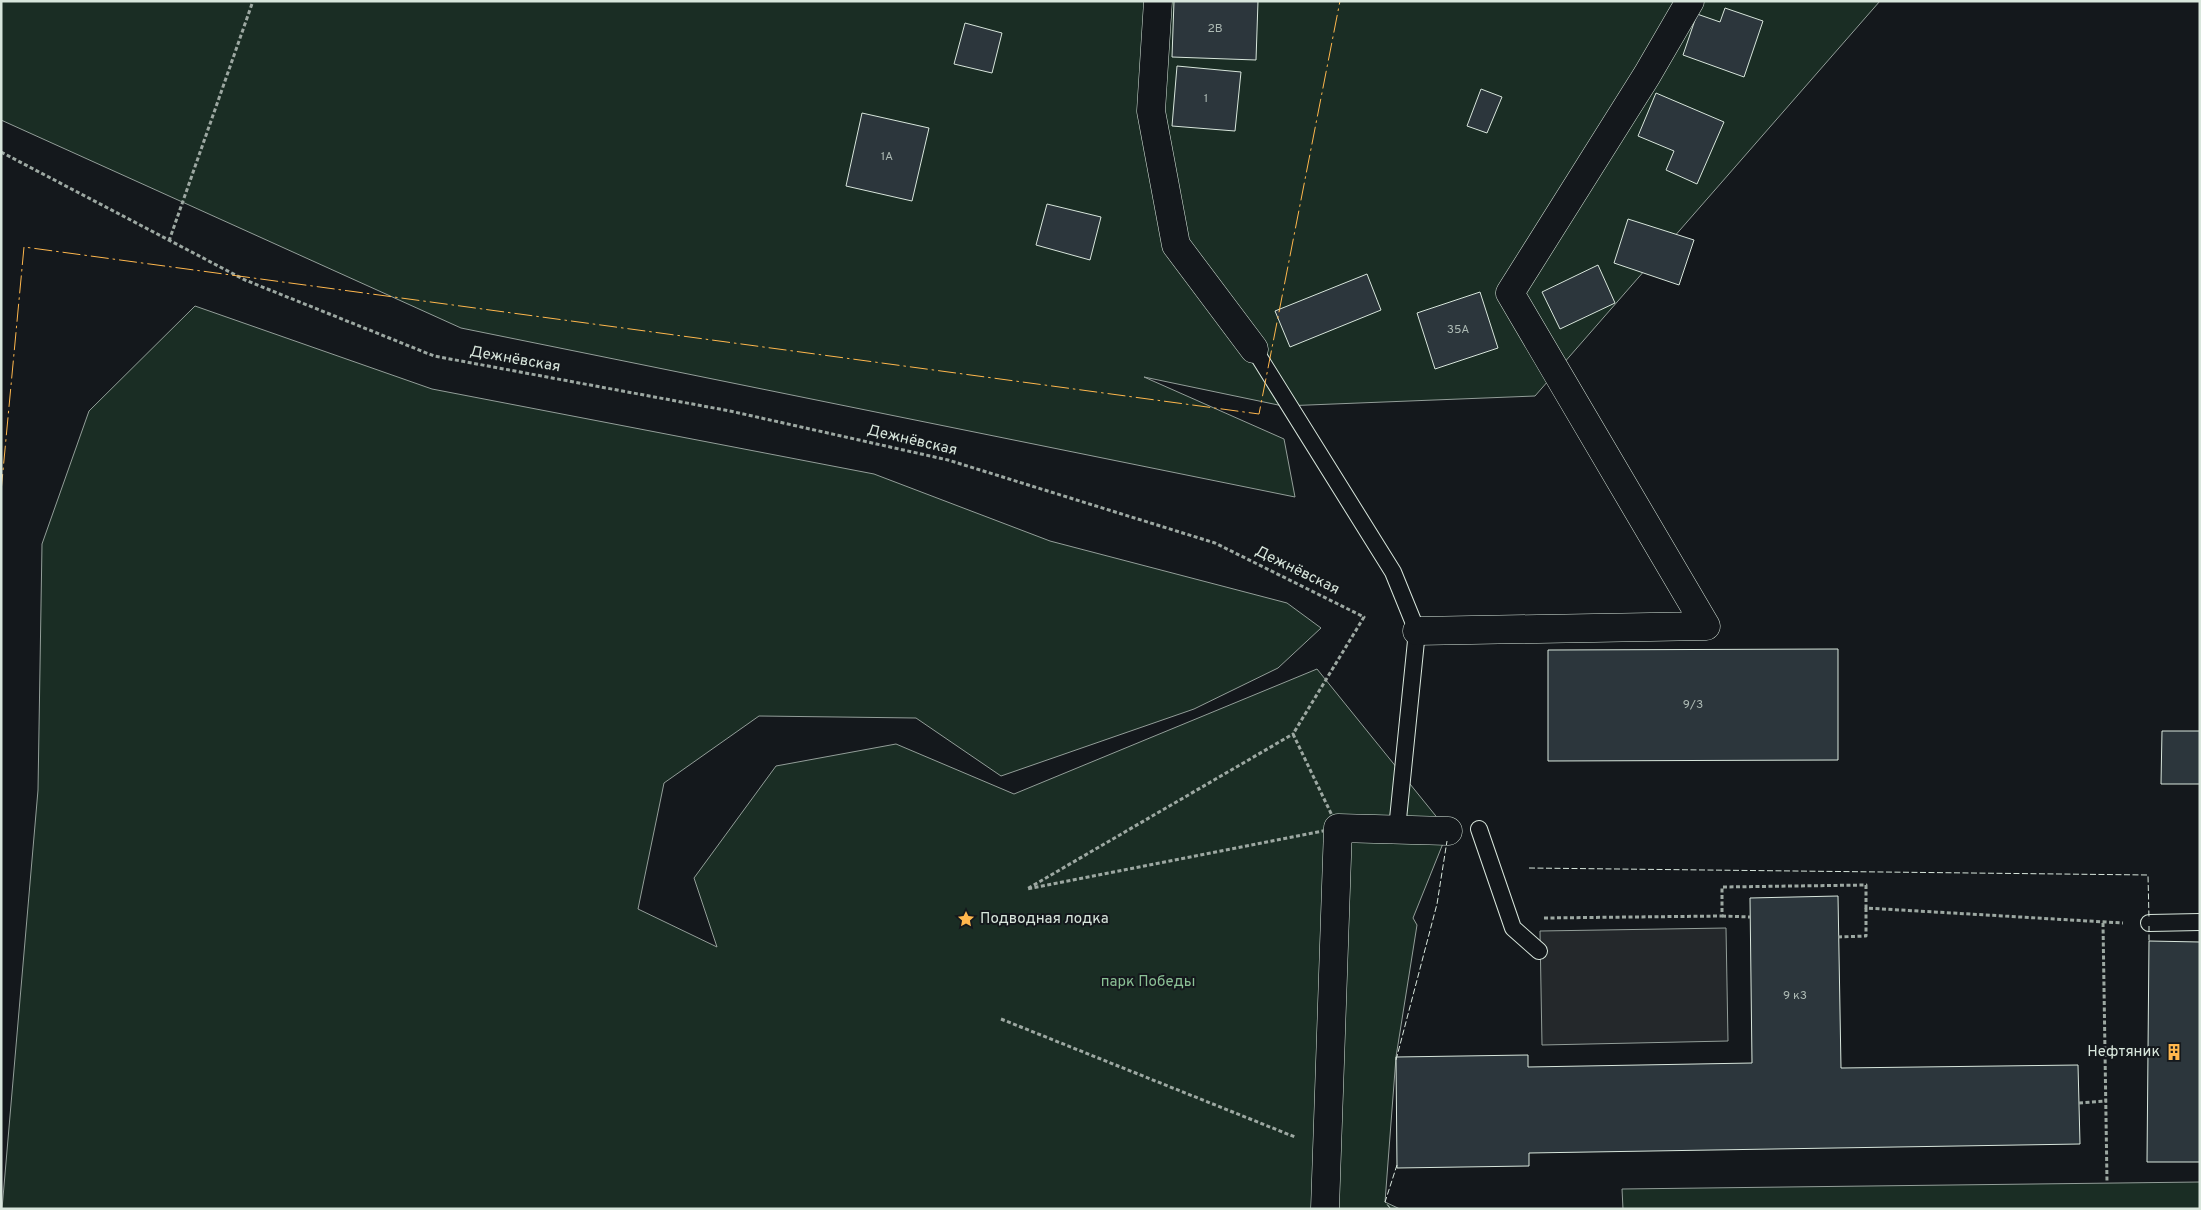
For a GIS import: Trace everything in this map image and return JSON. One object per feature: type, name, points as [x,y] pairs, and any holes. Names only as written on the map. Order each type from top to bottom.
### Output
[{"type":"street","points":[[1158,1],[1150,111],[1176,245],[1254,349]]},
{"type":"street","points":[[1417,631],[1706,626],[1510,293],[1647,75],[1690,1]]},
{"type":"street","points":[[1325,1209],[1325,1150],[1338,828],[1448,831]]},
{"type":"lane","points":[[1254,349],[1393,572],[1417,631],[1397,829]]},
{"type":"lane","points":[[1479,829],[1513,928],[1539,951]]},
{"type":"lane","points":[[2149,923],[2200,922]]},
{"type":"path","points":[[169,241],[253,1]]},
{"type":"path","name":"Дежнёвская","points":[[1,152],[245,280],[434,356],[730,411],[948,460],[1215,543],[1364,617],[1293,734]]},
{"type":"path","points":[[1293,734],[1338,828],[1027,889],[1293,734]]},
{"type":"path","points":[[1722,916],[1722,887],[1866,885],[1866,936],[1838,937]]},
{"type":"path","points":[[1866,908],[2103,923],[2149,923]]},
{"type":"path","points":[[1540,918],[1750,917]]},
{"type":"path","points":[[2103,923],[2107,1182]]},
{"type":"path","points":[[1001,1019],[1325,1150]]},
{"type":"path","points":[[2079,1103],[2107,1102]]},
{"type":"green space","points":[[1,1],[1880,1],[1535,396],[1283,406],[1144,377],[1284,439],[1295,497],[461,328],[1,120]]},
{"type":"green space","name":"парк Победы","points":[[195,306],[432,389],[874,474],[1050,541],[1287,603],[1321,628],[1278,668],[1194,709],[1001,776],[916,718],[759,716],[664,783],[638,909],[717,947],[694,878],[776,766],[896,744],[1014,794],[1317,669],[1448,831],[1413,918],[1417,925],[1396,1057],[1385,1202],[1400,1209],[2,1209],[38,790],[42,544],[89,411]]},
{"type":"green space","points":[[2200,1182],[2200,1209],[1623,1209],[1622,1189]]},
{"type":"shaded area","points":[[1726,928],[1728,1041],[1542,1045],[1540,931]]},
{"type":"building","points":[[1174,1],[1258,1],[1256,60],[1172,57]]},
{"type":"building","points":[[1725,8],[1763,21],[1744,77],[1683,55],[1697,14],[1720,22]]},
{"type":"building","points":[[965,23],[1002,33],[992,73],[954,64]]},
{"type":"building","points":[[1177,66],[1241,72],[1235,131],[1172,126]]},
{"type":"building","points":[[1481,89],[1502,97],[1487,133],[1467,126]]},
{"type":"building","points":[[1656,93],[1724,122],[1697,184],[1666,170],[1674,151],[1638,136]]},
{"type":"building","points":[[862,113],[929,128],[912,201],[846,186]]},
{"type":"building","points":[[1047,204],[1101,217],[1090,260],[1036,245]]},
{"type":"building","points":[[1628,219],[1694,240],[1679,285],[1614,263]]},
{"type":"building","points":[[1598,265],[1615,303],[1560,329],[1542,292]]},
{"type":"building","points":[[1367,274],[1381,310],[1290,347],[1275,311]]},
{"type":"building","points":[[1480,292],[1498,348],[1435,369],[1417,313]]},
{"type":"building","points":[[1838,649],[1838,760],[1548,761],[1548,650]]},
{"type":"building","points":[[2162,731],[2200,731],[2200,784],[2161,784]]},
{"type":"building","points":[[1838,896],[1841,1068],[2078,1065],[2080,1144],[1529,1153],[1529,1166],[1397,1168],[1396,1057],[1528,1055],[1528,1067],[1752,1063],[1750,898]]},
{"type":"building","name":"Нефтяник","points":[[2149,941],[2200,942],[2200,1162],[2147,1162]]},
{"type":"fence","points":[[1396,1060],[1437,904],[1447,841]]},
{"type":"fence","points":[[1529,868],[2148,875],[2149,919]]},
{"type":"fence","points":[[2149,926],[2149,941]]},
{"type":"fence","points":[[1391,1209],[1385,1202],[1397,1165]]},
{"type":"power","points":[[1,492],[24,247],[1259,414],[1340,1]]},
{"type":"place","name":"Подводная лодка","points":[[966,919]]},
{"type":"place","name":"Нефтяник","points":[[2174,1052]]}]
